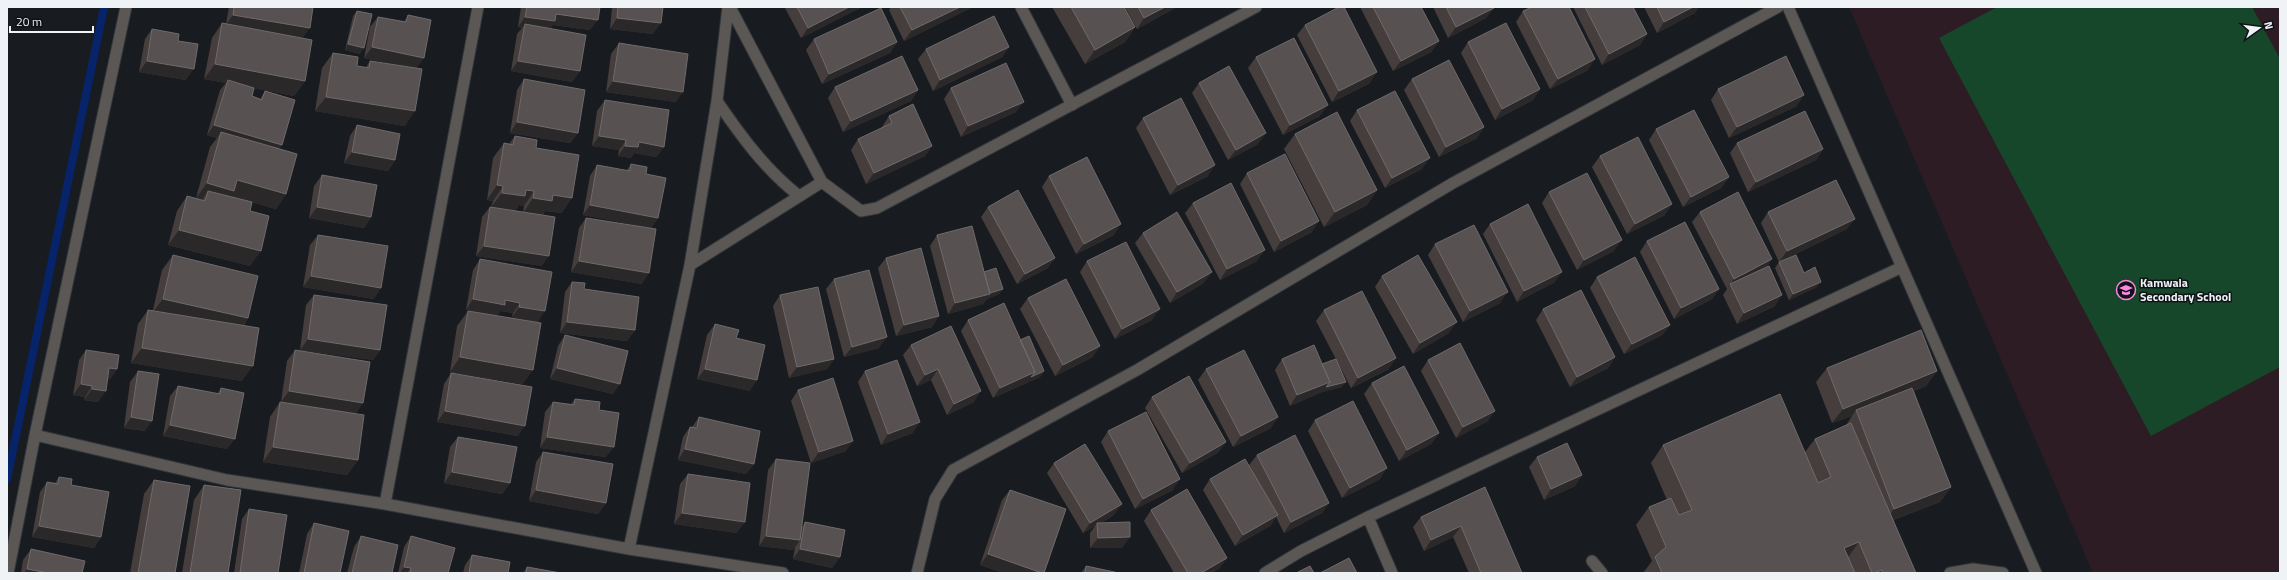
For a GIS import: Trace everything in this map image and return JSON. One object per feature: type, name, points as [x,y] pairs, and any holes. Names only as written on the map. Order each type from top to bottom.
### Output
[{"type":"street","points":[[8,573],[35,435],[126,7]]},
{"type":"street","points":[[385,504],[478,7]]},
{"type":"street","points":[[629,549],[690,265],[717,101],[729,7]]},
{"type":"street","points":[[729,7],[822,182],[861,211],[877,208],[1256,7]]},
{"type":"street","points":[[1021,7],[1072,105]]},
{"type":"street","points":[[917,573],[935,499],[953,470],[1136,370],[1453,183],[1778,7]]},
{"type":"street","points":[[1788,7],[2036,573]]},
{"type":"street","points":[[717,101],[748,145],[775,177],[798,195]]},
{"type":"street","points":[[690,265],[798,195],[822,182]]},
{"type":"street","points":[[1265,573],[1302,551],[1368,517],[1902,267]]},
{"type":"street","points":[[35,435],[227,480],[385,504],[629,549],[783,573]]},
{"type":"street","points":[[1368,517],[1392,573]]},
{"type":"street","points":[[1592,561],[1602,573]]},
{"type":"street","points":[[1950,573],[1973,569],[2003,573]]},
{"type":"shaded area","name":"Kamwala Secondary School","points":[[1849,7],[2280,7],[2280,573],[2093,573]]},
{"type":"green space","points":[[1997,7],[2252,7],[2280,59],[2280,367],[2151,436],[1939,38]]},
{"type":"building","points":[[234,7],[313,7],[310,28],[233,15]]},
{"type":"building","points":[[527,7],[600,7],[598,20],[556,14],[555,21],[525,17]]},
{"type":"building","points":[[618,7],[663,7],[661,23],[617,18]]},
{"type":"building","points":[[797,7],[849,7],[808,28]]},
{"type":"building","points":[[900,7],[960,7],[912,30]]},
{"type":"building","points":[[1071,7],[1124,7],[1135,27],[1095,50]]},
{"type":"building","points":[[1138,7],[1165,7],[1144,18]]},
{"type":"building","points":[[1339,7],[1344,7],[1377,72],[1339,91],[1305,25]]},
{"type":"building","points":[[1373,7],[1421,7],[1439,41],[1401,61]]},
{"type":"building","points":[[1446,7],[1494,7],[1494,8],[1456,27]]},
{"type":"building","points":[[1532,7],[1569,7],[1595,59],[1558,79],[1523,11]]},
{"type":"building","points":[[1585,7],[1633,7],[1647,34],[1609,54]]},
{"type":"building","points":[[1657,7],[1693,7],[1664,22]]},
{"type":"building","points":[[881,8],[897,42],[829,74],[814,39]]},
{"type":"building","points":[[357,11],[372,14],[364,48],[348,44]]},
{"type":"building","points":[[408,15],[431,20],[424,58],[372,47],[378,17],[406,22]]},
{"type":"building","points":[[994,16],[1009,47],[940,80],[926,49]]},
{"type":"building","points":[[222,23],[312,40],[305,81],[215,64]]},
{"type":"building","points":[[1506,23],[1540,89],[1502,109],[1468,42]]},
{"type":"building","points":[[525,24],[586,35],[580,71],[518,61]]},
{"type":"building","points":[[152,29],[179,34],[178,41],[198,44],[194,69],[147,61]]},
{"type":"building","points":[[1294,38],[1328,105],[1290,125],[1256,57]]},
{"type":"building","points":[[619,43],[688,54],[683,92],[613,81]]},
{"type":"building","points":[[333,53],[358,57],[357,66],[369,68],[370,61],[422,69],[415,111],[326,97]]},
{"type":"building","points":[[902,56],[918,90],[851,121],[835,87]]},
{"type":"building","points":[[1786,56],[1804,95],[1737,127],[1718,89]]},
{"type":"building","points":[[1449,60],[1484,127],[1446,147],[1412,79]]},
{"type":"building","points":[[1006,63],[1024,102],[968,126],[951,88]]},
{"type":"building","points":[[1229,66],[1266,133],[1236,150],[1199,83]]},
{"type":"building","points":[[524,79],[585,90],[578,133],[517,122]]},
{"type":"building","points":[[228,80],[254,88],[252,96],[262,100],[265,91],[295,100],[282,145],[214,125]]},
{"type":"building","points":[[1395,91],[1430,158],[1392,178],[1357,110]]},
{"type":"building","points":[[1181,98],[1215,165],[1178,185],[1143,118]]},
{"type":"building","points":[[605,100],[669,110],[664,147],[639,142],[638,147],[625,146],[626,140],[599,136]]},
{"type":"building","points":[[913,104],[932,146],[874,173],[858,139],[892,123],[889,116]]},
{"type":"building","points":[[1694,110],[1729,177],[1691,197],[1656,129]]},
{"type":"building","points":[[1805,111],[1823,149],[1756,182],[1737,143]]},
{"type":"building","points":[[1337,112],[1377,190],[1335,212],[1295,134]]},
{"type":"building","points":[[357,125],[400,134],[395,160],[352,152]]},
{"type":"building","points":[[221,132],[297,154],[286,194],[237,180],[234,191],[207,183]]},
{"type":"building","points":[[515,136],[537,140],[536,148],[579,155],[572,198],[553,195],[552,201],[533,198],[534,191],[526,190],[525,196],[502,193],[503,186],[497,185],[504,143],[513,145]]},
{"type":"building","points":[[1638,137],[1672,204],[1635,224],[1600,156]]},
{"type":"building","points":[[1285,154],[1319,221],[1281,241],[1247,173]]},
{"type":"building","points":[[1087,157],[1121,224],[1084,244],[1049,176]]},
{"type":"building","points":[[631,164],[647,167],[646,174],[666,178],[658,218],[590,205],[597,165],[630,171]]},
{"type":"building","points":[[1587,173],[1622,240],[1584,260],[1549,192]]},
{"type":"building","points":[[322,175],[377,185],[371,217],[317,207]]},
{"type":"building","points":[[1836,180],[1855,219],[1787,251],[1768,212]]},
{"type":"building","points":[[1231,183],[1265,250],[1227,269],[1193,203]]},
{"type":"building","points":[[1018,190],[1055,258],[1025,274],[988,207]]},
{"type":"building","points":[[208,191],[252,202],[250,211],[269,216],[261,251],[179,230],[187,196],[205,201]]},
{"type":"building","points":[[1738,192],[1772,259],[1734,279],[1700,212]]},
{"type":"building","points":[[1528,204],[1562,272],[1524,291],[1490,224]]},
{"type":"building","points":[[490,207],[555,217],[549,256],[484,246]]},
{"type":"building","points":[[1177,212],[1212,272],[1177,292],[1143,233]]},
{"type":"building","points":[[586,218],[656,229],[649,273],[579,261]]},
{"type":"building","points":[[1685,222],[1719,289],[1681,308],[1647,241]]},
{"type":"building","points":[[1474,225],[1508,292],[1470,311],[1435,244]]},
{"type":"building","points":[[972,226],[990,294],[955,303],[937,235]]},
{"type":"building","points":[[318,235],[388,246],[381,288],[311,276]]},
{"type":"building","points":[[1126,242],[1160,309],[1122,329],[1087,261]]},
{"type":"building","points":[[921,248],[939,316],[904,325],[886,258]]},
{"type":"building","points":[[173,255],[258,276],[248,318],[163,299]]},
{"type":"building","points":[[1418,255],[1457,322],[1420,343],[1382,276]]},
{"type":"building","points":[[1796,255],[1804,273],[1815,267],[1821,282],[1793,294],[1779,262]]},
{"type":"building","points":[[1635,257],[1670,325],[1632,344],[1597,277]]},
{"type":"building","points":[[480,259],[552,272],[545,311],[519,307],[520,303],[505,300],[505,305],[473,299]]},
{"type":"building","points":[[1769,266],[1782,295],[1744,313],[1730,284]]},
{"type":"building","points":[[996,268],[1003,289],[990,293],[984,272]]},
{"type":"building","points":[[869,270],[887,337],[852,347],[834,279]]},
{"type":"building","points":[[1066,279],[1100,346],[1063,365],[1028,298]]},
{"type":"building","points":[[572,282],[585,283],[584,289],[639,297],[635,330],[567,322]]},
{"type":"building","points":[[818,287],[834,359],[797,367],[780,295]]},
{"type":"building","points":[[1581,290],[1615,357],[1577,377],[1543,309]]},
{"type":"building","points":[[1362,291],[1396,358],[1358,378],[1324,310]]},
{"type":"building","points":[[314,295],[387,305],[380,350],[308,339]]},
{"type":"building","points":[[1004,303],[1035,372],[1000,388],[968,320]]},
{"type":"building","points":[[148,310],[259,328],[253,366],[142,348]]},
{"type":"building","points":[[468,311],[541,323],[533,370],[460,357]]},
{"type":"building","points":[[715,324],[739,330],[736,338],[765,345],[757,380],[705,369]]},
{"type":"building","points":[[951,326],[981,391],[954,404],[938,369],[925,375],[911,345]]},
{"type":"building","points":[[1921,330],[1937,371],[1843,409],[1827,368]]},
{"type":"building","points":[[565,335],[628,351],[620,384],[557,368]]},
{"type":"building","points":[[1029,336],[1044,371],[1031,377],[1035,372],[1020,340]]},
{"type":"building","points":[[1460,343],[1495,411],[1463,427],[1428,360]]},
{"type":"building","points":[[1314,345],[1330,382],[1297,395],[1282,359]]},
{"type":"building","points":[[86,350],[119,355],[117,369],[109,368],[106,391],[92,389],[92,386],[81,384]]},
{"type":"building","points":[[295,350],[370,362],[363,403],[289,391]]},
{"type":"building","points":[[1244,350],[1278,417],[1241,436],[1206,369]]},
{"type":"building","points":[[1336,359],[1346,382],[1326,387],[1330,382],[1322,364]]},
{"type":"building","points":[[897,360],[920,422],[888,434],[865,371]]},
{"type":"building","points":[[1404,366],[1439,433],[1407,450],[1372,383]]},
{"type":"building","points":[[138,371],[159,374],[152,421],[131,417]]},
{"type":"building","points":[[451,373],[532,387],[525,426],[445,411]]},
{"type":"building","points":[[1189,376],[1226,442],[1190,463],[1152,397]]},
{"type":"building","points":[[833,378],[853,441],[819,452],[798,390]]},
{"type":"building","points":[[178,386],[220,394],[221,388],[244,393],[235,439],[170,425]]},
{"type":"building","points":[[1912,388],[1951,487],[1894,509],[1856,410]]},
{"type":"building","points":[[1780,394],[1818,483],[1831,477],[1815,439],[1851,423],[1916,573],[1883,573],[1882,570],[1872,573],[1859,542],[1844,548],[1855,573],[1662,573],[1655,557],[1666,547],[1649,507],[1671,498],[1679,515],[1692,510],[1663,445]]},
{"type":"building","points":[[575,399],[600,402],[599,410],[619,413],[614,447],[547,437],[553,402],[574,405]]},
{"type":"building","points":[[1353,401],[1387,468],[1350,488],[1315,420]]},
{"type":"building","points":[[280,402],[364,415],[358,460],[273,447]]},
{"type":"building","points":[[1146,412],[1180,479],[1143,499],[1108,431]]},
{"type":"building","points":[[699,417],[760,431],[754,464],[685,449],[690,427],[697,428]]},
{"type":"building","points":[[1295,435],[1329,503],[1291,522],[1257,455]]},
{"type":"building","points":[[458,437],[517,447],[510,483],[452,472]]},
{"type":"building","points":[[1567,443],[1582,475],[1551,489],[1537,457]]},
{"type":"building","points":[[1085,444],[1122,504],[1090,523],[1054,463]]},
{"type":"building","points":[[543,452],[613,464],[606,503],[536,490]]},
{"type":"building","points":[[776,459],[810,463],[800,540],[766,536]]},
{"type":"building","points":[[1245,459],[1278,515],[1243,535],[1210,479]]},
{"type":"building","points":[[688,474],[750,483],[745,522],[682,513]]},
{"type":"building","points":[[59,477],[72,479],[71,485],[109,492],[101,537],[39,526],[47,482],[58,484]]},
{"type":"building","points":[[154,480],[190,486],[175,573],[138,573]]},
{"type":"building","points":[[204,485],[241,490],[228,573],[190,573]]},
{"type":"building","points":[[1485,487],[1522,573],[1481,573],[1461,526],[1431,540],[1421,517]]},
{"type":"building","points":[[1187,489],[1227,558],[1201,573],[1188,573],[1151,510]]},
{"type":"building","points":[[1010,490],[1066,509],[1044,573],[988,554]]},
{"type":"building","points":[[249,509],[287,515],[278,573],[240,573]]},
{"type":"building","points":[[805,522],[845,530],[840,557],[800,549]]},
{"type":"building","points":[[1130,522],[1130,537],[1098,538],[1097,523]]},
{"type":"building","points":[[314,523],[349,531],[340,573],[304,573]]},
{"type":"building","points":[[361,536],[398,545],[392,573],[352,573]]},
{"type":"building","points":[[411,536],[455,548],[448,573],[410,573],[411,568],[404,567]]},
{"type":"building","points":[[31,549],[85,561],[82,573],[48,573],[27,569]]},
{"type":"building","points":[[472,555],[510,562],[508,573],[469,573]]},
{"type":"building","points":[[1349,558],[1357,573],[1320,573]]},
{"type":"building","points":[[1086,566],[1119,573],[1085,573]]},
{"type":"building","points":[[1310,566],[1314,573],[1296,573]]},
{"type":"building","points":[[527,567],[561,573],[526,573]]},
{"type":"waterway","points":[[7,479],[104,7]]},
{"type":"place","name":"Kamwala Secondary School","points":[[2126,290]]}]
